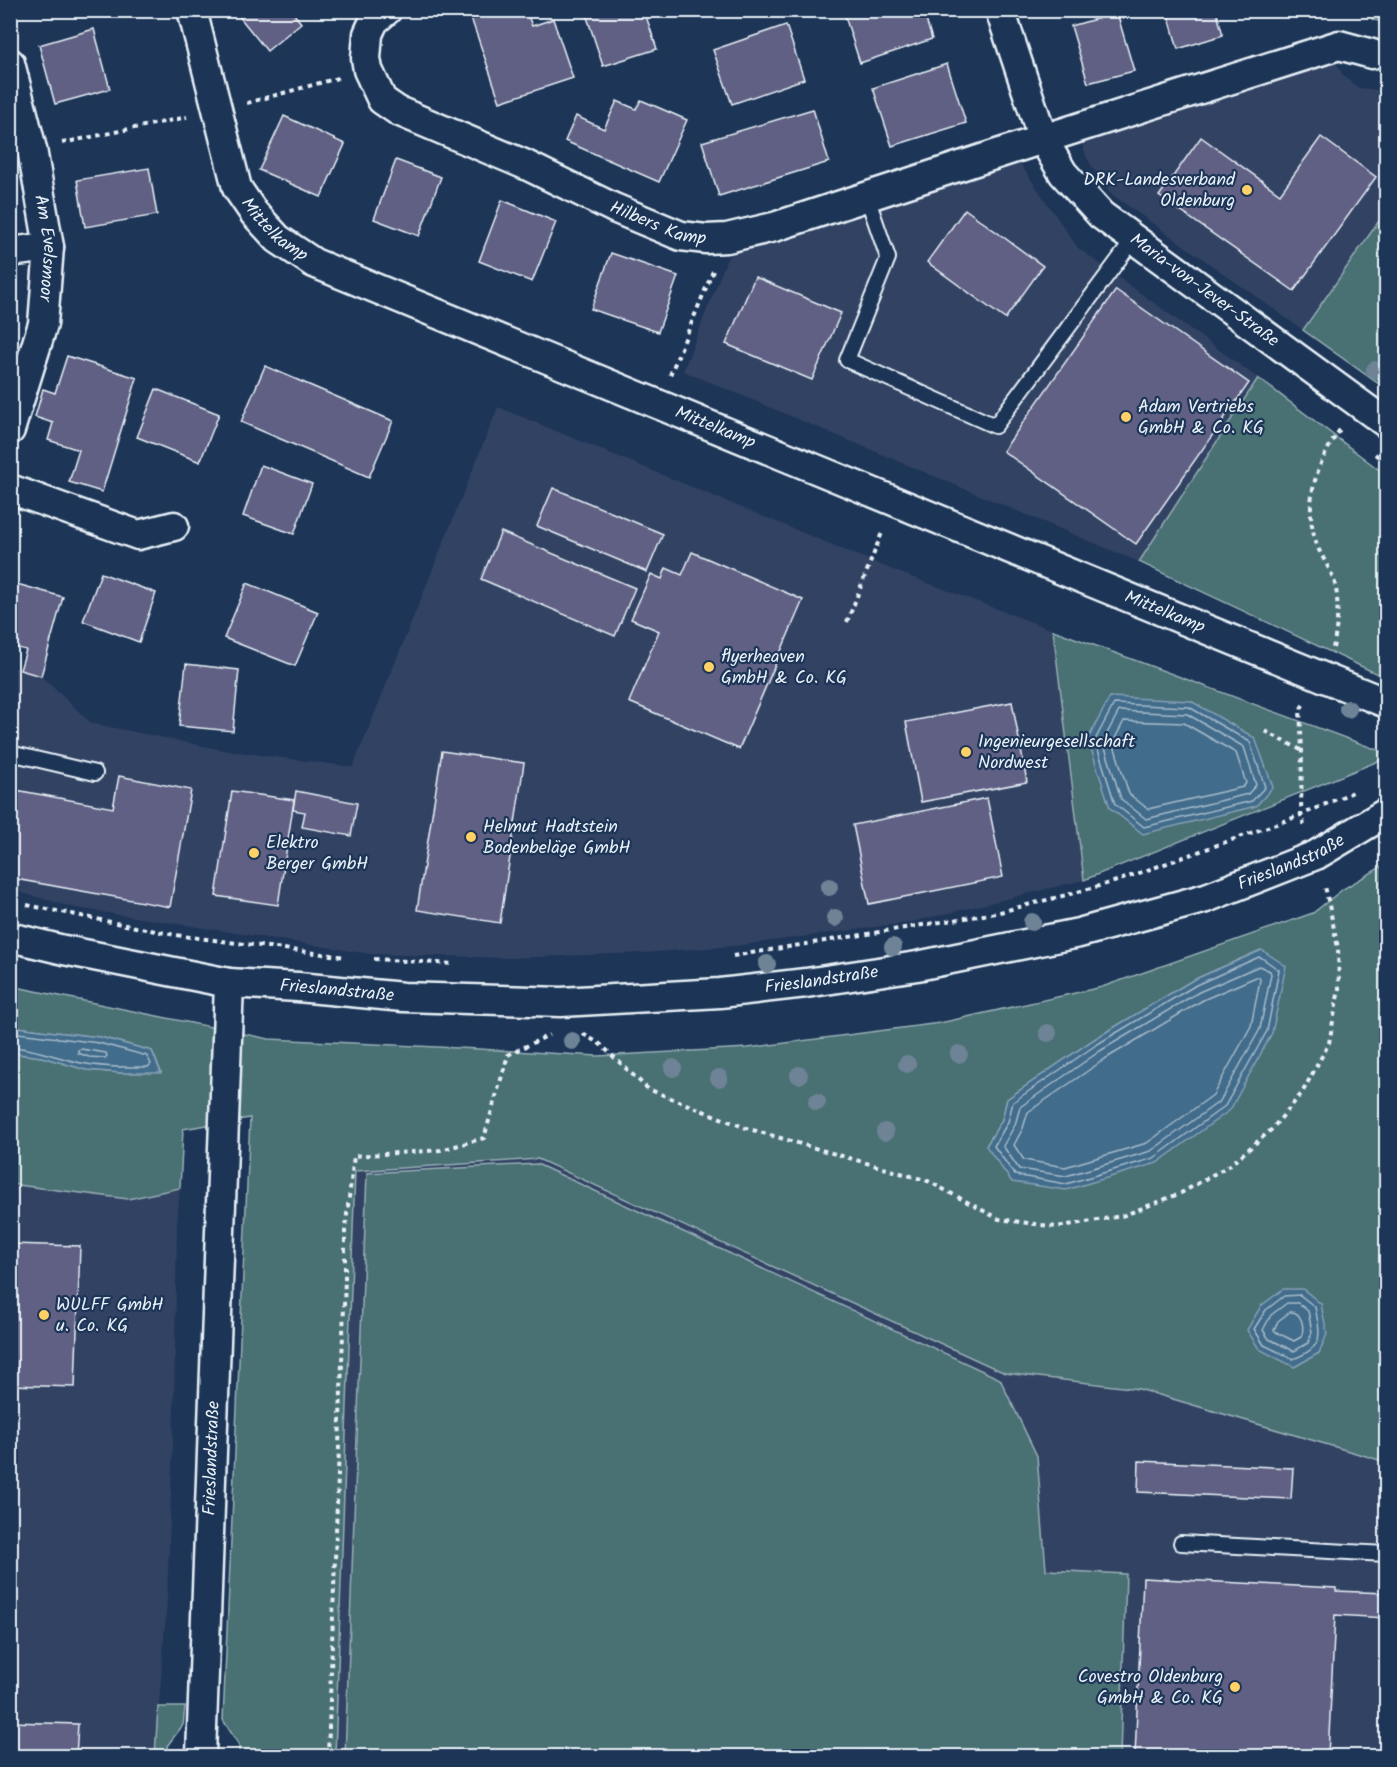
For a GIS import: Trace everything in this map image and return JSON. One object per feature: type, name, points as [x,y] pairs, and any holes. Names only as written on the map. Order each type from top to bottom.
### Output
[{"type":"street","name":"Mittelkamp","points":[[192,10],[237,188],[254,213],[278,239],[314,263],[1386,703]]},
{"type":"street","name":"Hilbers Kamp","points":[[387,10],[375,21],[368,34],[366,58],[368,70],[382,100],[399,111],[526,165],[614,208],[681,236],[706,239],[727,238],[774,227],[1043,139]]},
{"type":"street","name":"Maria-von-Jever-Straße","points":[[1000,10],[1043,139],[1062,173],[1101,214],[1386,423]]},
{"type":"street","points":[[1043,139],[1339,45],[1372,54]]},
{"type":"street","name":"Am Evelsmoor","points":[[10,63],[32,149],[49,247],[43,324],[10,430]]},
{"type":"street","points":[[10,252],[49,247]]},
{"type":"street","points":[[10,489],[138,535],[174,526]]},
{"type":"street","name":"Frieslandstraße","points":[[10,937],[229,983],[403,997],[561,1002],[720,993],[917,966],[1079,933],[1206,898],[1316,855],[1386,813]]},
{"type":"street","name":"Frieslandstraße","points":[[201,1755],[229,983]]},
{"type":"lane","points":[[867,197],[888,258],[847,360],[995,426],[1134,239]]},
{"type":"lane","points":[[10,753],[95,773]]},
{"type":"lane","points":[[1181,1543],[1386,1554]]},
{"type":"path","points":[[659,404],[727,238]]},
{"type":"path","points":[[575,1030],[600,1044],[648,1089],[746,1128],[928,1181],[999,1219],[1056,1227],[1122,1216],[1181,1193],[1230,1165],[1271,1130],[1302,1093],[1329,1043],[1339,989],[1338,948],[1327,894],[1301,815],[1300,710],[1331,660],[1338,621],[1336,586],[1318,548],[1310,521],[1311,499],[1316,476],[1334,438],[1360,404]]},
{"type":"path","points":[[847,622],[882,532]]},
{"type":"path","points":[[1265,731],[1302,750]]},
{"type":"path","points":[[731,957],[996,913],[1117,881],[1301,815],[1365,787]]},
{"type":"path","points":[[22,904],[175,935],[354,958]]},
{"type":"path","points":[[364,959],[463,964]]},
{"type":"path","points":[[328,1756],[345,1231],[354,1156],[441,1150],[484,1138],[508,1055],[557,1031]]},
{"type":"shaded area","name":"DRK-Landesverband Oldenburg","points":[[1333,57],[1344,77],[1359,88],[1377,90],[1386,87],[1386,211],[1303,330],[1114,196],[1101,183],[1086,156],[1082,142]]},
{"type":"shaded area","points":[[1019,162],[1078,248],[1258,378],[1139,562],[683,371],[728,256]]},
{"type":"shaded area","points":[[498,407],[893,570],[1053,630],[1084,880],[912,922],[735,946],[642,953],[510,958],[370,954],[76,908],[11,890],[10,666],[41,676],[91,723],[223,750],[353,767]]},
{"type":"shaded area","points":[[538,1159],[1005,1373],[1139,1389],[1386,1462],[1386,1756],[335,1756],[355,1171]]},
{"type":"shaded area","points":[[11,1184],[128,1199],[180,1188],[177,1226],[174,1412],[167,1601],[155,1756],[11,1756]]},
{"type":"green space","points":[[1371,11],[1386,11],[1386,22],[1373,20]]},
{"type":"green space","points":[[1386,211],[1386,389],[1303,330]]},
{"type":"green space","points":[[1258,378],[1386,475],[1386,678],[1139,562]]},
{"type":"green space","points":[[1053,630],[1386,753],[1386,758],[1084,880]]},
{"type":"green space","points":[[1386,864],[1386,1462],[1139,1389],[1005,1373],[538,1159],[355,1171],[335,1756],[239,1756],[239,1745],[223,1720],[250,1118],[183,1129],[180,1188],[128,1199],[10,1184],[10,1053],[42,1057],[86,1070],[121,1073],[161,1072],[152,1051],[100,1037],[11,1026],[11,986],[269,1039],[598,1056],[748,1048],[940,1023],[1102,987],[1313,913],[1343,889]],"holes":[[[1261,950],[986,1146],[1002,1120],[1007,1099],[1093,1040],[1193,980]],[[1326,1334],[1319,1353],[1294,1367]]]},
{"type":"green space","points":[[537,1164],[1000,1379],[1037,1456],[1046,1570],[1126,1574],[1120,1756],[930,1756],[911,1750],[865,1750],[855,1756],[345,1756],[367,1173]]},
{"type":"green space","points":[[158,1707],[185,1707],[183,1725],[167,1746],[170,1756],[155,1756]]},
{"type":"water","points":[[1110,697],[1191,701],[1255,738],[1273,787],[1256,806],[1143,834],[1110,808],[1088,739]]},
{"type":"water","points":[[1262,950],[1286,966],[1272,1033],[1230,1110],[1157,1163],[1066,1190],[1012,1182],[986,1146],[1002,1120],[1007,1099],[1093,1040],[1193,980]]},
{"type":"water","points":[[10,1026],[100,1037],[152,1051],[161,1073],[86,1070],[42,1057],[11,1053]]},
{"type":"water","points":[[1283,1289],[1303,1289],[1321,1304],[1327,1334],[1319,1353],[1294,1367],[1259,1349],[1247,1330],[1261,1306]]},
{"type":"building","points":[[234,10],[291,10],[301,23],[267,51]]},
{"type":"building","points":[[494,10],[526,10],[532,26],[553,19],[573,78],[500,102],[471,18]]},
{"type":"building","points":[[607,10],[644,10],[657,49],[603,66],[587,17]]},
{"type":"building","points":[[843,10],[923,10],[932,39],[860,63]]},
{"type":"building","points":[[1167,10],[1216,10],[1223,35],[1178,49]]},
{"type":"building","points":[[1117,13],[1134,71],[1088,83],[1071,26]]},
{"type":"building","points":[[786,25],[804,79],[732,104],[713,50]]},
{"type":"building","points":[[94,29],[110,89],[55,104],[39,45]]},
{"type":"building","points":[[947,64],[966,123],[892,146],[873,88]]},
{"type":"building","points":[[641,100],[687,120],[659,182],[565,141],[576,116],[604,129],[617,101],[636,109]]},
{"type":"building","points":[[813,109],[829,162],[719,196],[702,142]]},
{"type":"building","points":[[284,116],[345,144],[321,197],[259,170]]},
{"type":"building","points":[[1201,137],[1280,194],[1321,137],[1376,177],[1294,291],[1159,196]]},
{"type":"building","points":[[396,160],[441,177],[419,236],[374,219]]},
{"type":"building","points":[[149,168],[157,215],[85,227],[77,180]]},
{"type":"building","points":[[502,200],[556,222],[532,282],[479,261]]},
{"type":"building","points":[[965,209],[1043,266],[1005,319],[927,262]]},
{"type":"building","points":[[611,253],[678,276],[658,332],[591,309]]},
{"type":"building","points":[[755,277],[841,313],[812,380],[726,344]]},
{"type":"building","name":"Adam Vertriebs GmbH & Co. KG","points":[[1116,290],[1249,383],[1136,544],[1003,451]]},
{"type":"building","points":[[67,356],[137,378],[102,492],[69,482],[79,450],[48,440],[53,423],[35,417],[43,389],[55,393]]},
{"type":"building","points":[[265,366],[393,421],[369,477],[241,422]]},
{"type":"building","points":[[156,389],[219,414],[200,462],[137,437]]},
{"type":"building","points":[[261,465],[312,484],[294,534],[243,516]]},
{"type":"building","points":[[553,488],[663,534],[647,572],[537,526]]},
{"type":"building","points":[[501,532],[635,588],[615,636],[481,579]]},
{"type":"building","name":"flyerheaven GmbH & Co. KG","points":[[692,552],[803,600],[739,749],[629,702],[659,631],[631,619],[651,574],[662,579],[666,568],[682,575]]},
{"type":"building","points":[[101,573],[156,593],[139,642],[83,621]]},
{"type":"building","points":[[10,582],[63,597],[41,676],[20,670],[26,650],[10,646]]},
{"type":"building","points":[[247,583],[318,612],[295,666],[224,638]]},
{"type":"building","points":[[186,664],[239,670],[233,731],[179,726]]},
{"type":"building","name":"Ingenieurgesellschaft Nordwest","points":[[1012,702],[1027,782],[921,802],[906,722]]},
{"type":"building","name":"Helmut Hadtstein Bodenbeläge GmbH","points":[[442,751],[524,763],[500,923],[417,910]]},
{"type":"building","points":[[119,776],[191,790],[170,907],[10,878],[10,789],[113,808]]},
{"type":"building","name":"Elektro Berger GmbH","points":[[232,791],[294,800],[278,905],[216,896]]},
{"type":"building","points":[[296,791],[357,803],[351,836],[302,827],[305,812],[293,810]]},
{"type":"building","name":"Ingenieurgesellschaft Nordwest","points":[[987,798],[1003,877],[869,904],[853,825]]},
{"type":"building","name":"WULFF GmbH u. Co. KG","points":[[10,1244],[80,1246],[75,1387],[10,1385]]},
{"type":"building","points":[[1139,1461],[1293,1468],[1291,1499],[1138,1492]]},
{"type":"building","name":"Covestro Oldenburg GmbH & Co. KG","points":[[1143,1578],[1336,1588],[1336,1591],[1386,1593],[1386,1618],[1335,1615],[1328,1756],[1135,1756]]},
{"type":"building","points":[[10,1722],[78,1724],[76,1756],[10,1756]]},
{"type":"place","name":"DRK-Landesverband Oldenburg","points":[[1247,190]]},
{"type":"place","name":"Adam Vertriebs GmbH & Co. KG","points":[[1126,417]]},
{"type":"place","name":"flyerheaven GmbH & Co. KG","points":[[709,667]]},
{"type":"place","name":"Ingenieurgesellschaft Nordwest","points":[[966,752]]},
{"type":"place","name":"Helmut Hadtstein Bodenbeläge GmbH","points":[[471,837]]},
{"type":"place","name":"Elektro Berger GmbH","points":[[254,853]]},
{"type":"place","name":"WULFF GmbH u. Co. KG","points":[[44,1315]]},
{"type":"place","name":"Covestro Oldenburg GmbH & Co. KG","points":[[1235,1687]]}]
